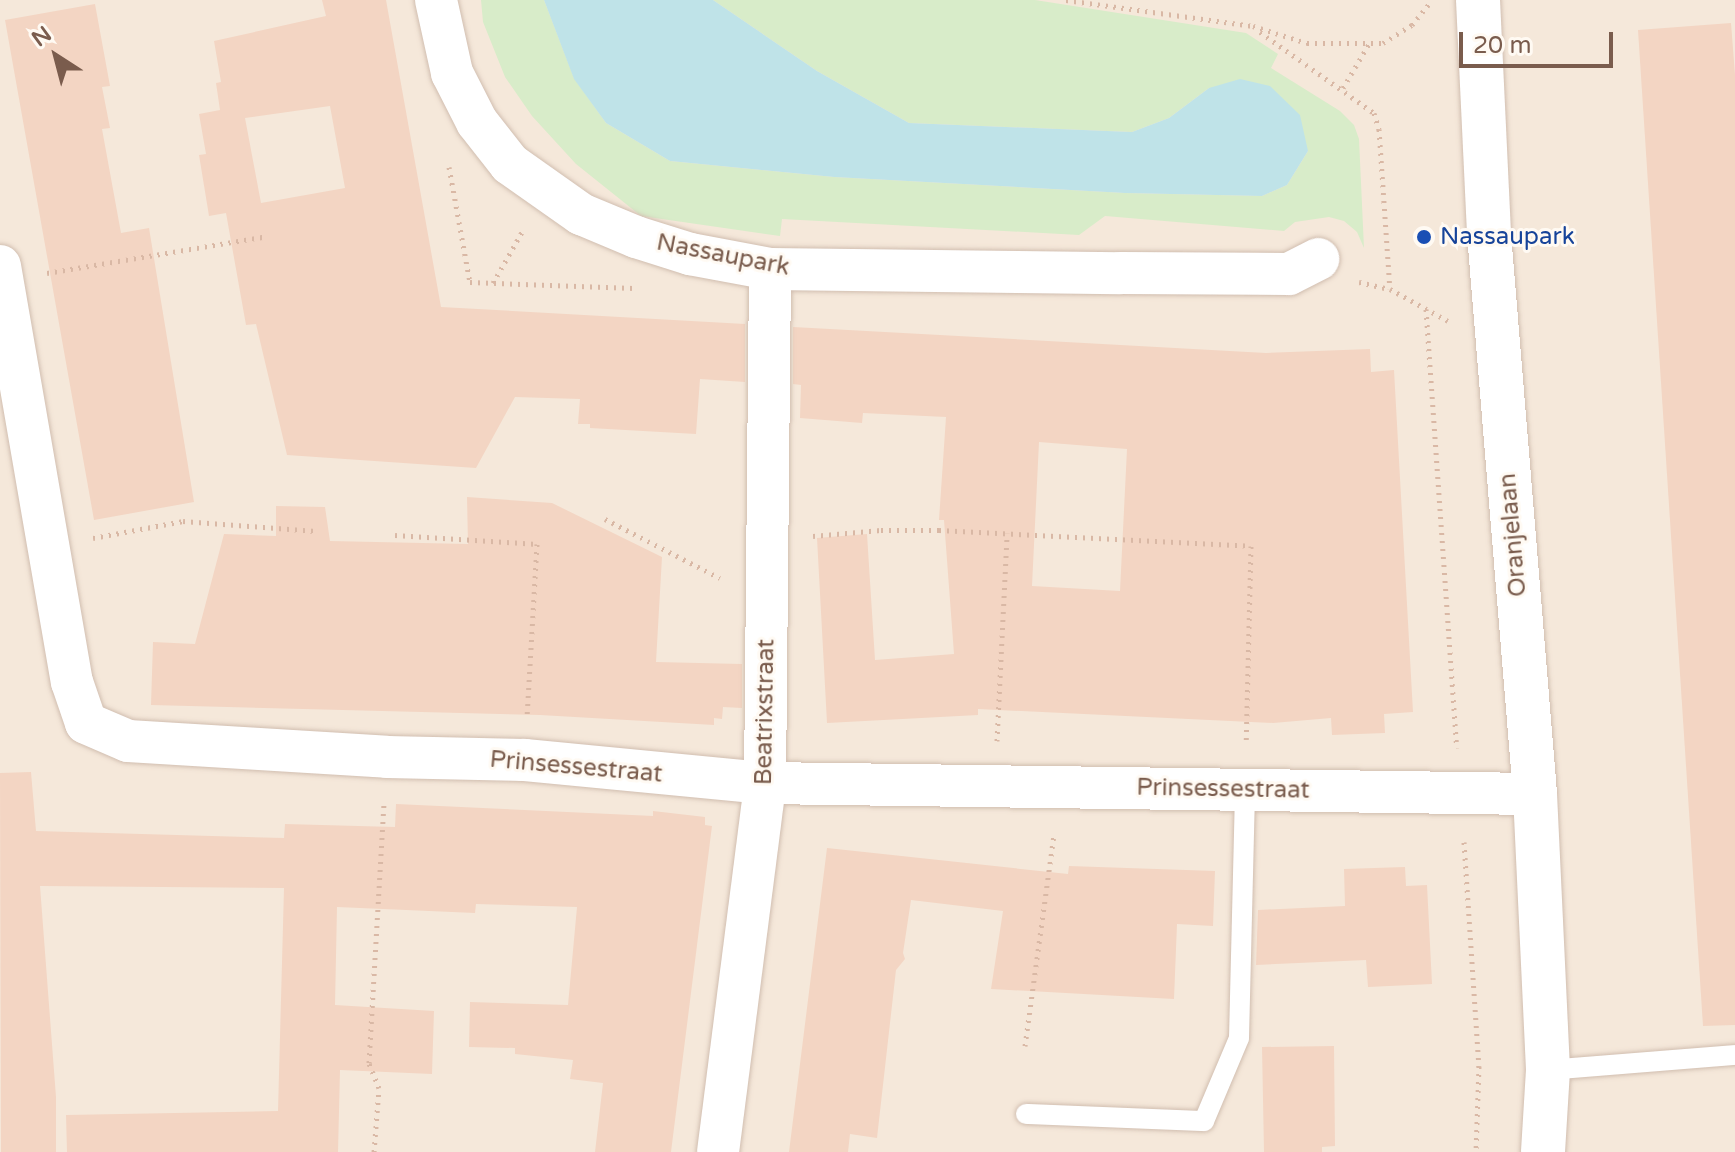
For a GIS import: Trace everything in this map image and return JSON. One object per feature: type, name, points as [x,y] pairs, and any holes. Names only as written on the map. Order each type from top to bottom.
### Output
[{"type":"main road","name":"Oranjelaan","points":[[1478,0],[1497,350],[1535,794],[1548,1070],[1543,1152]]},
{"type":"street","name":"Nassaupark","points":[[436,0],[452,73],[477,122],[510,164],[581,214],[636,237],[690,254],[770,269],[1289,274],[1318,259]]},
{"type":"street","name":"Beatrixstraat","points":[[718,1152],[765,783],[770,269]]},
{"type":"street","name":"Prinsessestraat","points":[[1,273],[72,682],[86,723],[128,741],[387,757],[525,760],[765,783],[1535,794]]},
{"type":"lane","points":[[1026,1114],[1204,1121],[1239,1038],[1245,789]]},
{"type":"lane","points":[[1548,1070],[1735,1055]]},
{"type":"path","points":[[1066,0],[1253,26],[1307,43],[1383,43],[1412,25],[1431,0]]},
{"type":"path","points":[[1253,26],[1374,113],[1379,129],[1390,289]]},
{"type":"path","points":[[1343,88],[1370,43]]},
{"type":"path","points":[[493,283],[546,189]]},
{"type":"path","points":[[1,273],[267,236]]},
{"type":"path","points":[[1318,259],[1367,286],[1390,289],[1497,350]]},
{"type":"path","points":[[1426,309],[1479,1066],[1476,1152]]},
{"type":"path","points":[[605,519],[767,602]]},
{"type":"path","points":[[48,546],[183,521],[316,531]]},
{"type":"path","points":[[768,540],[881,530],[1007,533],[1251,546],[1245,789]]},
{"type":"path","points":[[994,786],[1007,533]]},
{"type":"path","points":[[395,535],[537,544],[525,760]]},
{"type":"path","points":[[374,1152],[379,1088],[369,1063],[387,757]]},
{"type":"path","points":[[1025,1046],[1060,787]]},
{"type":"shaded area","points":[[0,0],[1735,0],[1735,1152],[0,1152]]},
{"type":"green space","points":[[481,0],[544,0],[574,78],[606,123],[670,161],[834,177],[1125,193],[1262,196],[1287,185],[1308,151],[1209,88],[1169,118],[1132,132],[909,123],[817,71],[713,0],[1035,0],[1246,33],[1278,54],[1271,68],[1340,111],[1354,125],[1359,139],[1364,248],[1357,232],[1344,221],[1329,217],[1295,222],[1284,231],[1105,216],[1079,235],[782,219],[780,236],[641,216],[576,164],[532,116],[505,77],[483,22]]},
{"type":"water","points":[[544,0],[713,0],[817,71],[909,123],[1132,132],[1169,118],[1209,88],[1240,79],[1270,86],[1300,115],[1308,151],[1287,185],[1262,196],[1125,193],[834,177],[670,161],[606,123],[574,79]]},
{"type":"building","points":[[322,0],[386,0],[441,307],[745,324],[745,382],[700,379],[696,434],[590,428],[590,424],[578,424],[580,399],[515,397],[476,468],[287,455],[256,324],[246,325],[226,213],[209,216],[199,155],[206,154],[199,114],[220,110],[216,83],[221,82],[214,41],[326,16]],"holes":[[[330,106],[345,188],[261,203],[245,118]]]},
{"type":"building","points":[[95,4],[110,86],[102,87],[110,128],[102,129],[121,233],[149,228],[194,502],[94,520],[5,20]]},
{"type":"building","points":[[1731,23],[1735,75],[1735,1025],[1703,1026],[1638,30]]},
{"type":"building","points":[[793,327],[1266,353],[1370,349],[1371,372],[1394,370],[1413,712],[1384,714],[1385,733],[1332,735],[1331,718],[1273,723],[978,709],[978,715],[827,723],[817,538],[867,534],[875,660],[954,654],[944,520],[939,520],[946,417],[863,413],[862,423],[800,418],[801,385],[793,384]],"holes":[[[1039,442],[1127,449],[1120,591],[1032,586]]]},
{"type":"building","points":[[467,497],[552,503],[662,557],[656,662],[742,664],[742,708],[723,707],[722,719],[714,718],[714,725],[540,715],[151,705],[153,642],[195,644],[224,534],[276,536],[276,506],[325,507],[330,541],[468,544]]},
{"type":"building","points":[[31,772],[36,831],[284,838],[285,824],[395,827],[396,804],[653,816],[653,811],[705,817],[705,825],[712,826],[671,1152],[595,1152],[603,1083],[570,1079],[573,1060],[515,1054],[515,1048],[469,1047],[470,1002],[568,1005],[577,907],[476,904],[475,913],[337,907],[335,1005],[434,1011],[432,1074],[340,1070],[338,1152],[67,1152],[66,1115],[278,1111],[284,888],[40,886],[56,1097],[56,1152],[1,1152],[0,773]]},
{"type":"building","points":[[827,848],[1068,874],[1069,866],[1215,871],[1213,926],[1177,924],[1174,999],[991,989],[1003,911],[911,900],[903,953],[905,959],[896,970],[877,1138],[850,1134],[848,1152],[789,1152]]},
{"type":"building","points":[[1405,867],[1406,886],[1427,885],[1432,984],[1368,987],[1366,960],[1256,965],[1258,910],[1345,906],[1344,869]]},
{"type":"building","points":[[1334,1046],[1335,1146],[1322,1147],[1322,1152],[1264,1152],[1262,1047]]},
{"type":"place","name":"Nassaupark","points":[[1424,237]]}]
